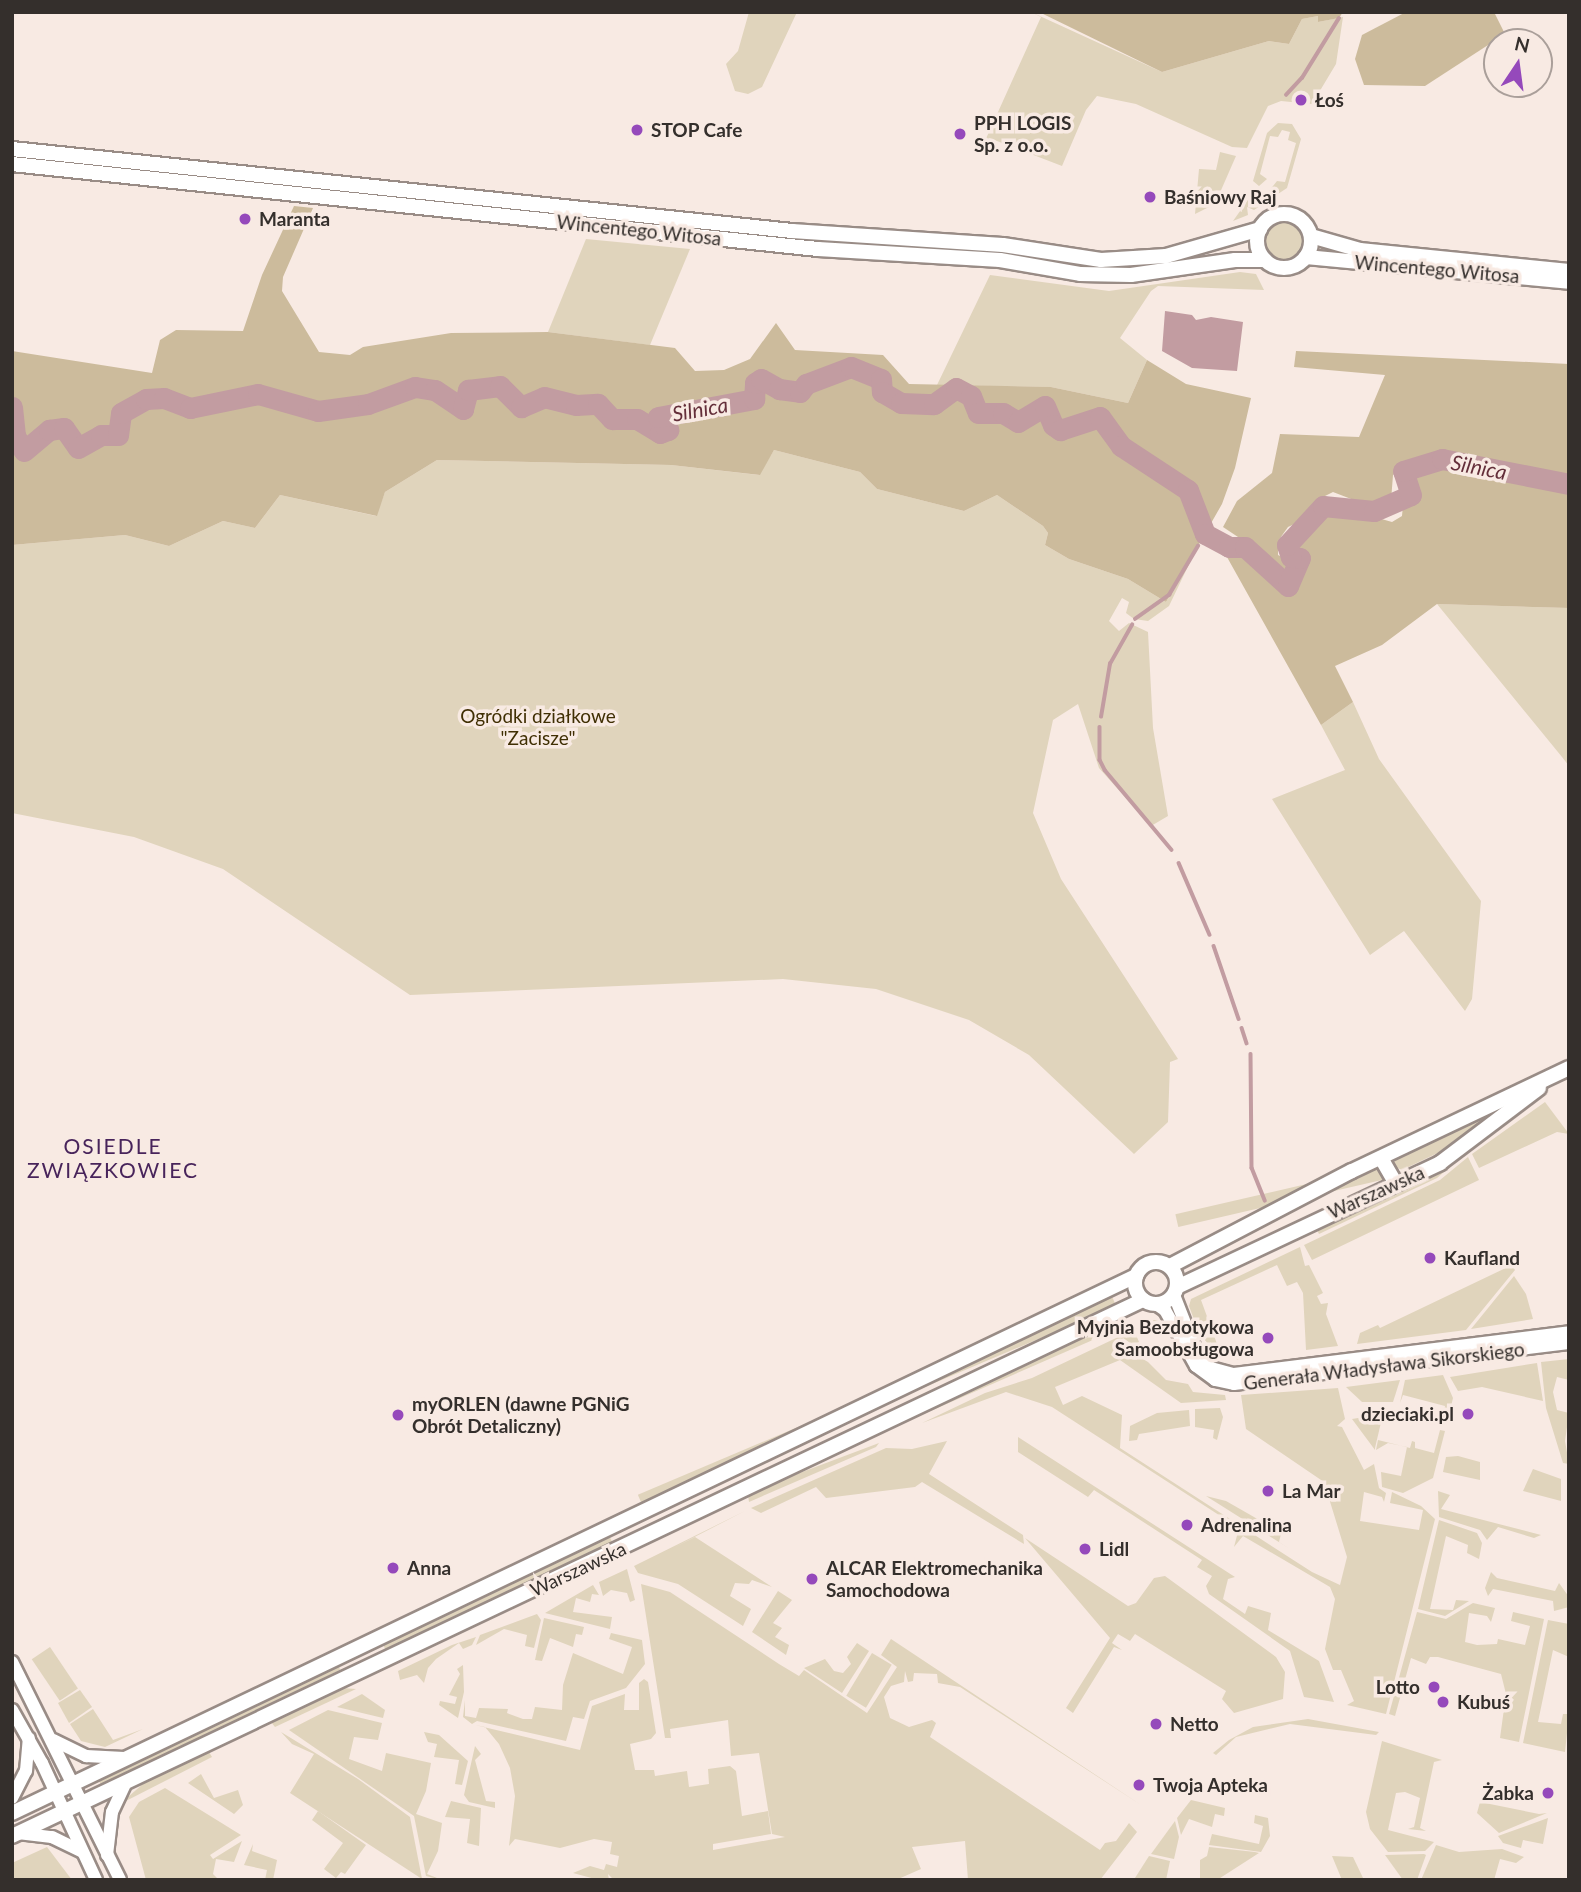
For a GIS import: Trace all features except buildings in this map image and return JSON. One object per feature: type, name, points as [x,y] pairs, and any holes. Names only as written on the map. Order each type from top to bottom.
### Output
[{"type":"main road","name":"Wincentego Witosa","points":[[12,149],[792,231],[1003,245],[1101,260],[1166,256],[1260,229]]},
{"type":"main road","name":"Wincentego Witosa","points":[[12,164],[818,249],[1000,260],[1080,274],[1131,275],[1235,260],[1265,260]]},
{"type":"main road","points":[[1289,215],[1305,224],[1311,236],[1306,257],[1286,268],[1265,260],[1257,246],[1260,229],[1271,218],[1289,215]]},
{"type":"main road","name":"Wincentego Witosa","points":[[1311,236],[1360,250],[1569,271]]},
{"type":"main road","name":"Wincentego Witosa","points":[[1306,257],[1569,282]]},
{"type":"main road","name":"Warszawska","points":[[1170,1266],[1381,1158],[1564,1070]]},
{"type":"main road","name":"Warszawska","points":[[1175,1291],[1465,1148],[1564,1070]]},
{"type":"main road","points":[[1381,1158],[1395,1182]]},
{"type":"main road","points":[[1151,1262],[1170,1266],[1175,1291],[1150,1302],[1136,1289],[1136,1276],[1151,1262]]},
{"type":"main road","name":"Warszawska","points":[[12,1813],[346,1650],[1136,1276]]},
{"type":"main road","name":"Warszawska","points":[[15,1834],[1150,1302]]},
{"type":"street","name":"Generała Władysława Sikorskiego","points":[[1175,1291],[1198,1356],[1211,1368],[1234,1374],[1569,1332]]},
{"type":"street","name":"Generała Władysława Sikorskiego","points":[[1150,1302],[1165,1310],[1196,1366],[1215,1380],[1234,1384],[1569,1343]]},
{"type":"street","points":[[346,1650],[358,1673]]},
{"type":"street","points":[[12,1662],[53,1740],[120,1880]]},
{"type":"street","points":[[12,1710],[56,1791],[96,1880]]},
{"type":"street","points":[[12,1798],[25,1775],[29,1738]]},
{"type":"street","points":[[53,1740],[86,1756],[124,1758]]},
{"type":"street","points":[[107,1855],[112,1812],[126,1782]]},
{"type":"street","points":[[15,1834],[52,1837],[83,1852]]},
{"type":"green space","points":[[749,12],[797,12],[762,87],[748,94],[735,91],[726,64],[738,51]]},
{"type":"green space","points":[[1031,12],[1162,72],[1269,41],[1289,44],[1302,19],[1318,16],[1318,22],[1343,17],[1336,64],[1312,104],[1281,101],[1268,106],[1247,148],[1232,147],[1136,104],[1097,96],[1086,110],[1062,166],[989,138],[984,143],[1041,17]]},
{"type":"green space","points":[[1278,123],[1292,124],[1301,139],[1287,188],[1254,210],[1247,207],[1248,215],[1233,221],[1250,197],[1265,196],[1277,181],[1285,182],[1296,143],[1288,140],[1290,132],[1282,130],[1278,137],[1270,136],[1260,174],[1267,179],[1259,186],[1253,181],[1267,133]]},
{"type":"green space","points":[[1220,152],[1236,156],[1215,204],[1195,214],[1199,169],[1216,170]]},
{"type":"green space","points":[[1283,219],[1298,226],[1305,241],[1298,256],[1283,263],[1268,256],[1261,241],[1268,226]]},
{"type":"green space","points":[[586,239],[690,249],[650,345],[548,332]]},
{"type":"green space","points":[[1240,272],[1256,274],[1264,290],[1158,286],[1151,291],[1120,338],[1147,360],[1128,403],[1051,387],[937,385],[990,275],[1109,291]]},
{"type":"green space","name":"Ogródki działkowe \"Zacisze\"","points":[[774,450],[860,472],[877,489],[964,511],[997,495],[1043,526],[1048,533],[1045,545],[1069,559],[1128,579],[1166,602],[1192,558],[1169,606],[1148,621],[1134,619],[1126,613],[1129,602],[1122,598],[1109,621],[1119,631],[1129,623],[1148,632],[1153,728],[1168,816],[1151,826],[1099,768],[1078,704],[1053,720],[1033,813],[1061,879],[1178,1059],[1170,1062],[1168,1122],[1134,1154],[1029,1055],[969,1020],[876,989],[783,979],[410,995],[223,869],[134,837],[12,813],[12,545],[125,535],[169,546],[223,521],[255,528],[280,495],[376,516],[385,492],[437,460],[671,465],[759,475]]},
{"type":"green space","points":[[1437,604],[1569,608],[1569,766],[1562,757]]},
{"type":"green space","points":[[1353,702],[1379,759],[1481,901],[1472,999],[1465,1011],[1404,931],[1370,955],[1272,799],[1345,770],[1321,725]]},
{"type":"green space","points":[[1545,1102],[1569,1134],[1557,1132],[1479,1168],[1472,1154]]},
{"type":"green space","points":[[1491,1113],[1446,1149],[1402,1170],[1393,1166],[1395,1158]]},
{"type":"green space","points":[[1466,1153],[1437,1178],[1319,1234],[1315,1226],[1320,1223]]},
{"type":"green space","points":[[1468,1157],[1479,1180],[1312,1260],[1304,1245],[1440,1180]]},
{"type":"green space","points":[[1380,1167],[1383,1180],[1178,1227],[1175,1214]]},
{"type":"green space","points":[[1300,1247],[1305,1266],[1309,1265],[1323,1293],[1317,1296],[1321,1304],[1328,1303],[1326,1314],[1338,1346],[1306,1350],[1303,1293],[1297,1282],[1287,1286],[1277,1265],[1201,1300],[1217,1344],[1239,1360],[1214,1351],[1199,1333],[1189,1306],[1191,1299]]},
{"type":"green space","points":[[1512,1265],[1515,1270],[1466,1330],[1357,1344],[1360,1333],[1378,1325],[1380,1328]]},
{"type":"green space","points":[[1514,1276],[1526,1294],[1533,1319],[1471,1329]]},
{"type":"green space","points":[[1111,1294],[1116,1306],[643,1507],[638,1495]]},
{"type":"green space","points":[[1119,1313],[1123,1325],[1118,1329],[919,1416]]},
{"type":"green space","points":[[1154,1320],[1158,1320],[1134,1330],[1139,1342],[1133,1345],[1123,1338],[1119,1345],[1148,1362],[1166,1380],[1188,1384],[1193,1392],[1225,1395],[1226,1400],[1181,1403],[1120,1360],[1055,1387],[1063,1405],[1082,1396],[1122,1415],[1120,1448],[1312,1572],[1340,1585],[1347,1557],[1324,1482],[1246,1429],[1241,1395],[1338,1388],[1345,1419],[1337,1426],[1342,1427],[1364,1470],[1374,1464],[1379,1488],[1386,1493],[1384,1502],[1382,1497],[1364,1492],[1360,1521],[1419,1530],[1423,1510],[1390,1503],[1392,1492],[1421,1506],[1435,1519],[1386,1714],[1347,1705],[1354,1701],[1341,1670],[1333,1670],[1325,1649],[1335,1599],[1330,1587],[1243,1536],[1234,1547],[1239,1528],[1052,1407],[1006,1392],[922,1423],[985,1393],[1032,1378]]},
{"type":"green space","points":[[1569,1359],[1569,1380],[1557,1377],[1553,1392],[1557,1410],[1569,1413],[1565,1441],[1569,1464],[1563,1463],[1546,1408],[1541,1362]]},
{"type":"green space","points":[[1537,1363],[1543,1401],[1482,1387],[1458,1391],[1450,1377]]},
{"type":"green space","points":[[1443,1375],[1453,1398],[1447,1424],[1442,1423],[1445,1406],[1403,1395],[1400,1403],[1405,1380]]},
{"type":"green space","points":[[1400,1380],[1393,1402],[1362,1402],[1346,1387]]},
{"type":"green space","points":[[1220,1408],[1223,1417],[1217,1440],[1213,1438],[1214,1430],[1195,1427],[1195,1409]]},
{"type":"green space","points":[[1189,1410],[1190,1426],[1139,1434],[1137,1440],[1129,1441],[1130,1426],[1157,1413]]},
{"type":"green space","points":[[1383,1414],[1375,1448],[1375,1450],[1352,1419]]},
{"type":"green space","points":[[1440,1430],[1445,1431],[1433,1478],[1403,1493],[1382,1487],[1381,1472],[1401,1476],[1407,1447],[1410,1448],[1412,1441],[1415,1442],[1415,1448],[1434,1453]]},
{"type":"green space","points":[[1018,1437],[1235,1577],[1228,1579],[1223,1599],[1245,1614],[1248,1606],[1271,1613],[1268,1630],[1319,1661],[1334,1702],[1304,1697],[1290,1651],[1209,1594],[1206,1586],[1212,1576],[1197,1567],[1202,1560],[1094,1490],[1088,1497],[1018,1452]]},
{"type":"green space","points":[[1378,1440],[1401,1446],[1388,1443],[1376,1450]]},
{"type":"green space","points":[[947,1441],[929,1474],[1023,1535],[1024,1544],[922,1482],[915,1487],[826,1498],[816,1487],[761,1513],[751,1508],[886,1448],[912,1449]]},
{"type":"green space","points":[[879,1443],[876,1447],[749,1502],[748,1495],[781,1480]]},
{"type":"green space","points":[[1458,1456],[1480,1462],[1480,1480],[1443,1472],[1446,1457]]},
{"type":"green space","points":[[1533,1469],[1561,1479],[1561,1501],[1523,1491]]},
{"type":"green space","points":[[1438,1491],[1450,1495],[1441,1509],[1541,1535],[1534,1538],[1498,1527],[1487,1540],[1480,1530],[1439,1517]]},
{"type":"green space","points":[[1206,1496],[1226,1501],[1281,1534],[1279,1542],[1290,1549]]},
{"type":"green space","points":[[745,1511],[675,1547],[695,1537],[772,1587],[752,1580],[749,1584],[735,1583],[730,1596],[751,1609],[743,1626],[678,1584],[638,1573],[634,1566]]},
{"type":"green space","points":[[1439,1520],[1477,1533],[1482,1543],[1479,1559],[1467,1553],[1468,1545],[1446,1536],[1430,1609],[1453,1610],[1456,1600],[1469,1601],[1445,1616],[1418,1609]]},
{"type":"green space","points":[[609,1535],[613,1544],[387,1653],[381,1640]]},
{"type":"green space","points":[[1025,1538],[1128,1606],[1136,1603],[1154,1578],[1165,1576],[1276,1657],[1285,1672],[1283,1699],[1234,1713],[1222,1699],[1226,1691],[1135,1634],[1130,1641],[1118,1634],[1112,1643],[1122,1650],[1114,1647],[1073,1713],[1066,1708],[1110,1638]]},
{"type":"green space","points":[[627,1569],[635,1600],[630,1602],[627,1593],[611,1590],[603,1596],[599,1582]]},
{"type":"green space","points":[[1491,1572],[1497,1578],[1555,1591],[1559,1583],[1569,1597],[1569,1607],[1554,1611],[1553,1601],[1493,1589],[1488,1596],[1485,1588]]},
{"type":"green space","points":[[641,1584],[670,1592],[779,1664],[799,1676],[804,1670],[867,1713],[897,1667],[881,1655],[891,1639],[1141,1805],[960,1687],[938,1683],[937,1674],[914,1673],[913,1681],[908,1682],[905,1671],[904,1682],[891,1686],[884,1697],[890,1718],[909,1727],[932,1720],[936,1723],[930,1737],[1100,1850],[1105,1843],[1116,1841],[1129,1823],[1137,1832],[1100,1880],[968,1880],[965,1841],[912,1847],[921,1869],[896,1880],[614,1880],[608,1874],[609,1880],[599,1880],[573,1873],[590,1866],[604,1870],[606,1864],[617,1867],[619,1856],[610,1854],[612,1842],[594,1839],[560,1848],[515,1839],[509,1846],[515,1796],[510,1768],[499,1744],[485,1727],[580,1750],[592,1706],[625,1694],[624,1710],[639,1710],[639,1683],[644,1679],[648,1682],[656,1733],[651,1739],[630,1744],[635,1770],[654,1770],[655,1776],[687,1771],[689,1787],[709,1784],[708,1769],[730,1766],[736,1771],[742,1816],[768,1811],[771,1834],[713,1844],[713,1850],[785,1837],[772,1834],[759,1753],[731,1756],[728,1720],[670,1729],[671,1738],[665,1738]]},
{"type":"green space","points":[[593,1585],[599,1595],[592,1594],[590,1602],[576,1598],[573,1612],[612,1617],[610,1629],[545,1613]]},
{"type":"green space","points":[[778,1591],[792,1600],[773,1623],[782,1628],[775,1637],[789,1645],[786,1655],[752,1632]]},
{"type":"green space","points":[[1473,1603],[1495,1608],[1491,1622],[1487,1616],[1469,1613],[1465,1642],[1477,1645],[1497,1644],[1498,1639],[1525,1645],[1530,1626],[1511,1621],[1513,1612],[1544,1619],[1519,1742],[1500,1738],[1506,1694],[1501,1674],[1438,1657],[1430,1657],[1426,1664],[1411,1658],[1395,1716],[1389,1714],[1417,1612],[1446,1619]]},
{"type":"green space","points":[[537,1614],[541,1620],[534,1648],[525,1646],[527,1635],[504,1629],[476,1645],[480,1635]]},
{"type":"green space","points":[[544,1618],[584,1627],[582,1635],[576,1634],[573,1647],[550,1638],[542,1661],[535,1660]]},
{"type":"green space","points":[[1548,1620],[1569,1624],[1569,1657],[1553,1650],[1538,1722],[1561,1724],[1563,1714],[1569,1714],[1565,1752],[1523,1743]]},
{"type":"green space","points":[[611,1633],[642,1640],[645,1664],[626,1688],[590,1701],[584,1719],[573,1717],[566,1741],[477,1721],[472,1724],[463,1717],[465,1700],[465,1716],[476,1718],[479,1708],[508,1709],[507,1713],[523,1719],[532,1719],[535,1707],[562,1710],[563,1685],[573,1653],[623,1674],[632,1647],[609,1639]]},
{"type":"green space","points":[[476,1637],[472,1645],[463,1649],[459,1643],[436,1659],[428,1668],[424,1683],[417,1675],[400,1680],[398,1671],[452,1645]]},
{"type":"green space","points":[[857,1643],[869,1651],[842,1693],[804,1668],[825,1659],[834,1671],[843,1673],[851,1664],[847,1657]]},
{"type":"green space","points":[[50,1647],[78,1688],[60,1701],[32,1659]]},
{"type":"green space","points":[[872,1653],[892,1665],[866,1708],[846,1696]]},
{"type":"green space","points":[[338,1662],[340,1670],[102,1787],[99,1781]]},
{"type":"green space","points":[[463,1665],[464,1692],[458,1718],[439,1705],[440,1701],[455,1704],[457,1697],[449,1695],[460,1674],[457,1669]]},
{"type":"green space","points":[[343,1688],[356,1689],[275,1727],[271,1722]]},
{"type":"green space","points":[[80,1690],[92,1707],[69,1723],[58,1703]]},
{"type":"green space","points":[[362,1694],[385,1710],[383,1718],[337,1707]]},
{"type":"green space","points":[[93,1709],[113,1740],[143,1729],[105,1747],[81,1741],[70,1724]]},
{"type":"green space","points":[[328,1710],[382,1723],[378,1740],[354,1737],[349,1759],[382,1771],[386,1753],[431,1763],[426,1791],[416,1814],[442,1823],[438,1851],[427,1874],[442,1880],[426,1876],[414,1816],[289,1730]]},
{"type":"green space","points":[[1308,1719],[1379,1732],[1376,1735],[1290,1724],[1236,1737],[1216,1755],[1213,1753],[1229,1740],[1253,1727]]},
{"type":"green space","points":[[281,1732],[358,1779],[410,1817],[422,1879],[290,1793],[314,1754],[292,1744]]},
{"type":"green space","points":[[424,1732],[439,1735],[468,1761],[462,1785],[455,1784],[459,1760],[434,1757],[437,1744],[428,1742]]},
{"type":"green space","points":[[1382,1741],[1442,1760],[1434,1762],[1420,1828],[1426,1831],[1408,1829],[1414,1827],[1420,1798],[1405,1792],[1396,1793],[1388,1830],[1434,1842],[1425,1851],[1388,1852],[1370,1829],[1366,1812]]},
{"type":"green space","points":[[475,1746],[481,1754],[475,1760],[486,1801],[495,1802],[495,1808],[469,1802],[464,1795]]},
{"type":"green space","points":[[209,1752],[212,1757],[120,1804],[144,1783]]},
{"type":"green space","points":[[201,1774],[214,1798],[238,1790],[243,1805],[234,1814],[188,1783]]},
{"type":"green space","points":[[165,1788],[241,1835],[210,1855],[213,1859],[242,1841],[234,1862],[216,1859],[213,1874],[219,1880],[146,1880],[129,1817],[139,1802]]},
{"type":"green space","points":[[1191,1800],[1225,1808],[1224,1816],[1215,1814],[1212,1827],[1189,1819],[1181,1835],[1177,1818]]},
{"type":"green space","points":[[451,1801],[481,1808],[479,1846],[467,1843],[470,1819],[445,1817]]},
{"type":"green space","points":[[1480,1802],[1539,1814],[1547,1813],[1499,1833],[1477,1813]]},
{"type":"green space","points":[[318,1811],[366,1845],[345,1874],[341,1872],[336,1878],[324,1869],[343,1843],[312,1820]]},
{"type":"green space","points":[[1255,1815],[1268,1818],[1270,1836],[1261,1852],[1209,1845],[1212,1834],[1259,1844],[1263,1826],[1254,1823]]},
{"type":"green space","points":[[1548,1818],[1543,1844],[1523,1840],[1521,1848],[1503,1843],[1498,1836]]},
{"type":"green space","points":[[1175,1821],[1179,1837],[1174,1859],[1151,1854]]},
{"type":"green space","points":[[253,1844],[252,1851],[277,1860],[273,1880],[265,1880],[267,1870],[244,1865]]},
{"type":"green space","points":[[1436,1845],[1459,1852],[1502,1849],[1524,1857],[1516,1863],[1500,1859],[1494,1880],[1421,1880]]},
{"type":"green space","points":[[47,1847],[72,1880],[12,1880],[12,1863]]},
{"type":"green space","points":[[1209,1847],[1259,1853],[1217,1880],[1200,1880],[1200,1860],[1207,1856]]},
{"type":"green space","points":[[1385,1855],[1426,1855],[1417,1880],[1403,1880]]},
{"type":"green space","points":[[1149,1856],[1170,1861],[1166,1880],[1135,1878]]},
{"type":"green space","points":[[1332,1856],[1353,1857],[1364,1880],[1342,1880]]},
{"type":"shaded area","points":[[1039,12],[1343,12],[1339,18],[1318,22],[1318,16],[1302,19],[1289,44],[1269,41],[1162,72]]},
{"type":"shaded area","points":[[1406,12],[1494,12],[1502,28],[1483,28],[1483,48],[1425,86],[1364,85],[1355,59],[1362,35]]},
{"type":"shaded area","points":[[294,206],[313,208],[283,277],[282,291],[319,352],[350,355],[363,347],[451,333],[548,332],[675,348],[695,371],[724,370],[750,359],[776,323],[795,350],[883,355],[909,384],[1051,387],[1128,403],[1147,360],[1186,384],[1251,398],[1235,468],[1222,504],[1166,602],[1128,579],[1069,559],[1045,545],[1048,533],[1043,526],[997,495],[964,511],[877,489],[860,472],[774,450],[760,475],[671,465],[437,460],[385,492],[377,516],[280,495],[255,528],[223,521],[169,546],[125,535],[12,545],[12,351],[152,373],[160,340],[176,330],[243,331],[262,275]]},
{"type":"shaded area","points":[[1165,311],[1192,315],[1196,320],[1211,317],[1243,322],[1237,371],[1192,368],[1162,351]]},
{"type":"shaded area","points":[[1296,351],[1569,364],[1569,474],[1559,481],[1532,478],[1461,455],[1401,462],[1393,475],[1390,514],[1333,492],[1321,498],[1305,519],[1288,527],[1278,541],[1278,555],[1292,562],[1293,570],[1286,580],[1277,576],[1259,551],[1223,527],[1237,501],[1272,473],[1280,434],[1359,437],[1385,375],[1294,367]]},
{"type":"shaded area","points":[[1444,462],[1471,466],[1519,484],[1562,491],[1569,486],[1569,608],[1437,604],[1382,645],[1335,666],[1353,702],[1321,725],[1218,541],[1224,540],[1272,584],[1287,591],[1295,585],[1302,556],[1287,551],[1290,539],[1329,504],[1392,522],[1402,516],[1406,471]]},
{"type":"waterway","points":[[1286,95],[1302,78],[1339,18]]},
{"type":"waterway","name":"Silnica","points":[[12,407],[15,436],[24,451],[49,430],[64,428],[78,448],[101,435],[118,435],[121,413],[146,399],[164,398],[190,408],[258,394],[318,411],[368,404],[415,387],[435,390],[463,409],[468,390],[500,386],[521,407],[544,397],[576,405],[598,404],[612,419],[637,419],[660,433],[668,430],[658,417],[754,399],[755,383],[761,379],[779,389],[800,392],[806,384],[851,367],[881,379],[882,392],[901,403],[934,404],[956,388],[971,396],[978,413],[1003,413],[1018,422],[1045,406],[1053,425],[1060,430],[1100,417],[1121,446],[1188,490],[1205,534],[1229,547],[1245,547],[1288,586],[1300,558],[1291,557],[1287,545],[1323,506],[1374,511],[1411,495],[1403,471],[1442,459],[1569,484]]},
{"type":"waterway","points":[[1135,619],[1169,595],[1198,546]]},
{"type":"waterway","points":[[1101,717],[1110,664],[1132,625]]},
{"type":"waterway","points":[[1100,727],[1100,760],[1105,770],[1172,850]]},
{"type":"waterway","points":[[1179,863],[1210,935]]},
{"type":"waterway","points":[[1214,946],[1239,1019]]},
{"type":"waterway","points":[[1242,1028],[1247,1043]]},
{"type":"waterway","points":[[1251,1054],[1252,1168],[1265,1200]]},
{"type":"place","name":"Łoś","points":[[1301,100]]},
{"type":"place","name":"STOP Cafe","points":[[637,130]]},
{"type":"place","name":"PPH LOGIS Sp. z o.o.","points":[[960,134]]},
{"type":"place","name":"Baśniowy Raj","points":[[1150,197]]},
{"type":"place","name":"Maranta","points":[[245,219]]},
{"type":"place","name":"Kaufland","points":[[1430,1258]]},
{"type":"place","name":"Myjnia Bezdotykowa Samoobsługowa","points":[[1268,1338]]},
{"type":"place","name":"dzieciaki.pl","points":[[1468,1414]]},
{"type":"place","name":"myORLEN (dawne PGNiG Obrót Detaliczny)","points":[[398,1415]]},
{"type":"place","name":"La Mar","points":[[1268,1491]]},
{"type":"place","name":"Adrenalina","points":[[1187,1525]]},
{"type":"place","name":"Lidl","points":[[1085,1549]]},
{"type":"place","name":"Anna","points":[[393,1568]]},
{"type":"place","name":"ALCAR Elektromechanika Samochodowa","points":[[812,1579]]},
{"type":"place","name":"Lotto","points":[[1434,1687]]},
{"type":"place","name":"Kubuś","points":[[1443,1702]]},
{"type":"place","name":"Netto","points":[[1156,1724]]},
{"type":"place","name":"Twoja Apteka","points":[[1139,1785]]},
{"type":"place","name":"Żabka","points":[[1548,1793]]},
{"type":"district","name":"OSIEDLE ZWIĄZKOWIEC","points":[[113,1158]]}]
